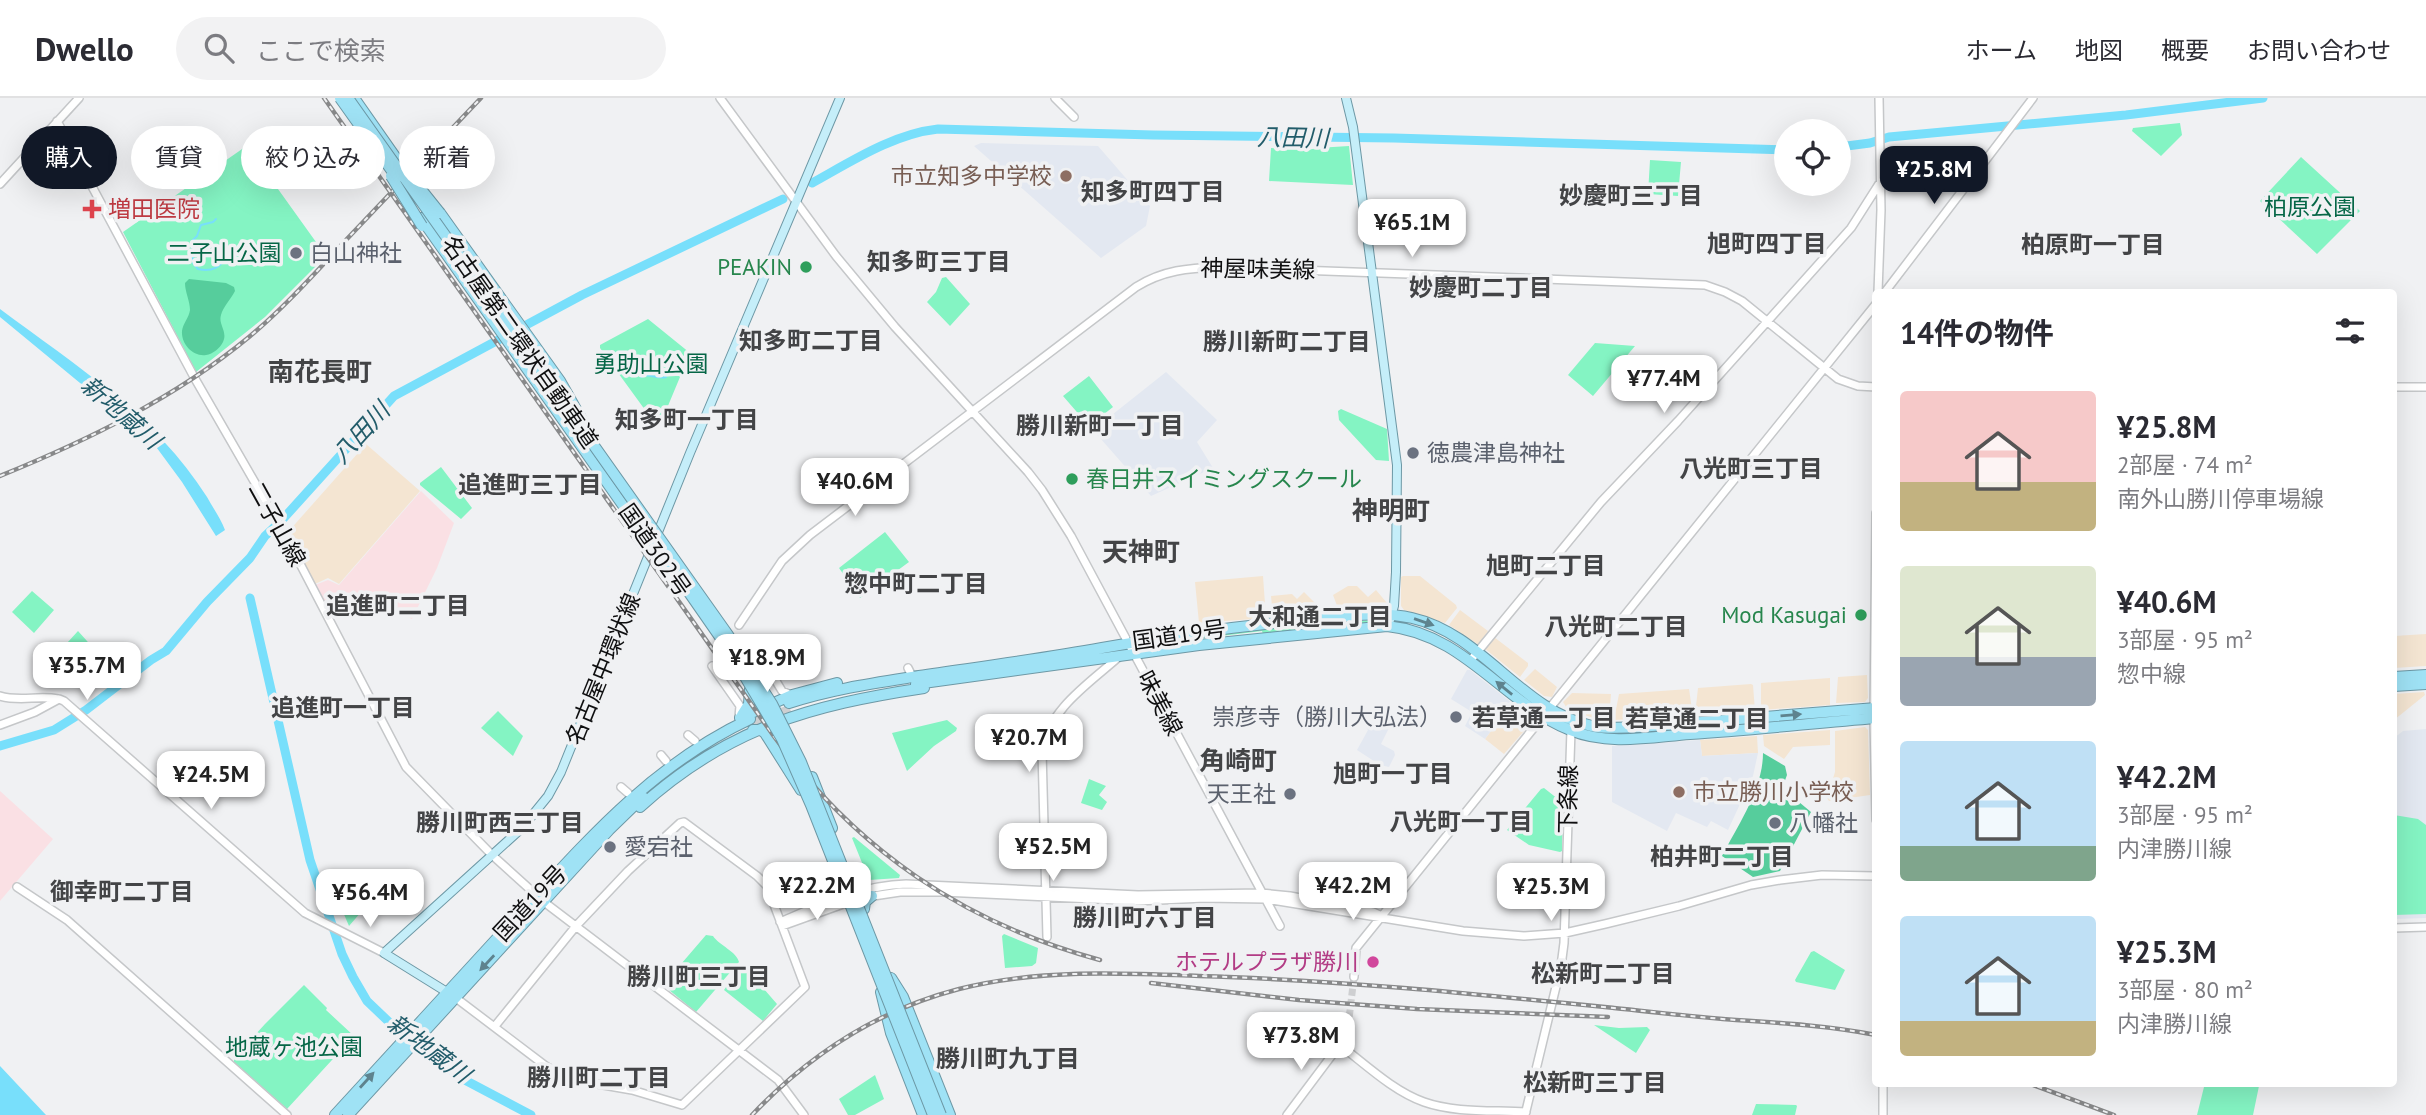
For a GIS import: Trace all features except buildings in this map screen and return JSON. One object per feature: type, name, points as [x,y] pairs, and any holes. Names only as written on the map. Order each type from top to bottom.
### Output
[{"type":"highway","name":"名古屋第二環状自動車道","points":[[338,98],[363,126]]},
{"type":"highway","name":"国道302号","points":[[338,98],[750,690],[780,711],[790,764],[923,1099],[929,1108],[941,1115]]},
{"type":"highway","name":"名古屋第二環状自動車道","points":[[348,98],[365,126]]},
{"type":"highway","points":[[354,98],[559,384]]},
{"type":"highway","points":[[385,151],[440,213],[559,384]]},
{"type":"highway","name":"名古屋第二環状自動車道","points":[[385,155],[728,635],[765,693],[813,789],[941,1115]]},
{"type":"highway","name":"名古屋第二環状自動車道","points":[[385,156],[688,590],[761,701],[790,756],[811,805],[933,1115]]},
{"type":"highway","points":[[385,161],[422,226],[541,392]]},
{"type":"highway","name":"国道302号","points":[[559,384],[767,689],[792,733],[817,789],[891,978],[941,1115]]},
{"type":"highway","name":"国道19号","points":[[780,711],[857,692],[1196,631],[1391,615],[1411,617],[1436,626],[1478,652],[1530,695],[1547,713],[1571,730],[1597,738],[1622,739],[1872,713]]},
{"type":"highway","name":"国道19号","points":[[992,669],[1388,626],[1423,633],[1446,644],[1523,703],[1579,723],[1611,728],[1872,713]]},
{"type":"highway","points":[[748,721],[780,711],[927,690],[992,669]]},
{"type":"highway","points":[[582,853],[589,836],[625,790],[692,738],[780,711],[837,684],[909,670],[992,669]]},
{"type":"highway","points":[[2397,677],[2426,675]]},
{"type":"highway","points":[[2397,686],[2426,684]]},
{"type":"highway","points":[[748,721],[750,690]]},
{"type":"highway","points":[[780,711],[792,722],[792,733]]},
{"type":"highway","points":[[748,721],[765,733],[801,790]]},
{"type":"highway","name":"国道19号","points":[[335,1115],[419,1031],[629,800],[663,771],[702,744],[748,721]]},
{"type":"highway","points":[[864,909],[865,902],[872,896]]},
{"type":"highway","points":[[891,978],[903,997],[950,1115]]},
{"type":"highway","points":[[881,992],[891,1033],[923,1115]]},
{"type":"highway","name":"国道19号","points":[[348,1115],[403,1048]]},
{"type":"main road","name":"名古屋中環状線","points":[[384,953],[536,812],[561,772],[795,200],[840,98]]},
{"type":"main road","points":[[1346,98],[1354,131],[1398,465],[1396,572],[1388,626]]},
{"type":"main road","points":[[384,953],[452,995]]},
{"type":"street","points":[[0,184],[79,98]]},
{"type":"street","points":[[720,98],[864,292],[972,412]]},
{"type":"street","points":[[1055,98],[1074,117]]},
{"type":"street","points":[[1878,289],[1881,210],[1880,98]]},
{"type":"street","points":[[1887,289],[2033,98]]},
{"type":"street","name":"二子山線","points":[[57,121],[191,370],[283,532],[406,767],[492,855],[540,899],[778,1080],[804,1115]]},
{"type":"street","points":[[1470,661],[1601,502],[1678,421],[1851,228],[1879,184]]},
{"type":"street","name":"神屋味美線","points":[[739,625],[770,577],[795,547],[1136,286],[1167,272],[1194,267],[1219,267],[1704,285],[1734,296],[1838,379],[1852,385],[1872,387]]},
{"type":"street","points":[[1354,977],[1356,948],[1872,309]]},
{"type":"street","points":[[2397,387],[2426,387]]},
{"type":"street","name":"味美線","points":[[972,412],[1042,490],[1071,536],[1280,926]]},
{"type":"street","points":[[1047,937],[1042,751],[1045,737],[1055,716],[1121,655],[1128,642]]},
{"type":"street","points":[[764,661],[782,691],[780,711]]},
{"type":"street","points":[[712,666],[748,721]]},
{"type":"street","points":[[0,696],[15,699],[49,697],[62,700],[305,913],[384,953]]},
{"type":"street","points":[[0,725],[62,700]]},
{"type":"street","name":"下条線","points":[[1526,1113],[1561,966],[1565,933],[1571,730]]},
{"type":"street","points":[[452,995],[547,1067],[569,1079],[632,1090],[682,1105],[805,988],[763,881],[684,822],[628,871],[576,926],[495,1026]]},
{"type":"street","points":[[858,895],[943,892],[1290,896],[1382,916],[1491,935],[1524,936],[1565,933],[1780,880],[1822,875],[1872,876]]},
{"type":"street","points":[[781,924],[887,885],[1045,894]]},
{"type":"street","points":[[17,887],[67,920],[287,1115]]},
{"type":"street","points":[[2397,928],[2426,927]]},
{"type":"street","points":[[1287,1115],[1340,1045],[1348,1027]]},
{"type":"street","points":[[1340,1045],[1391,1083],[1421,1101],[1443,1107],[1526,1113]]},
{"type":"street","points":[[1883,1087],[1883,1115]]},
{"type":"shaded area","name":"市立知多中学校","points":[[981,143],[1098,146],[1150,206],[1146,226],[1101,258],[974,146]]},
{"type":"shaded area","points":[[1166,372],[1217,420],[1197,442],[1213,468],[1151,496],[1093,430]]},
{"type":"shaded area","points":[[366,444],[420,491],[339,584],[328,578],[315,584],[288,532]]},
{"type":"shaded area","points":[[421,491],[454,523],[437,568],[412,619],[360,596],[336,619],[332,619],[315,585],[328,580],[339,585]]},
{"type":"shaded area","points":[[1263,576],[1266,618],[1199,623],[1195,582]]},
{"type":"shaded area","points":[[1403,576],[1420,576],[1456,605],[1457,608],[1445,623],[1404,610],[1401,606]]},
{"type":"shaded area","points":[[1348,586],[1357,586],[1368,597],[1376,590],[1387,603],[1386,608],[1339,611],[1333,595]]},
{"type":"shaded area","points":[[1304,592],[1318,606],[1333,605],[1334,610],[1273,617],[1271,596],[1292,594],[1297,599]]},
{"type":"shaded area","points":[[1460,610],[1488,631],[1479,645],[1449,625]]},
{"type":"shaded area","points":[[2426,634],[2426,666],[2397,668],[2397,636]]},
{"type":"shaded area","points":[[1494,637],[1528,663],[1520,677],[1484,648]]},
{"type":"shaded area","points":[[1535,669],[1557,687],[1552,697],[1544,696],[1524,680]]},
{"type":"shaded area","points":[[1467,670],[1512,703],[1485,739],[1465,726],[1472,712],[1451,699]]},
{"type":"shaded area","points":[[1867,675],[1868,698],[1865,702],[1836,703],[1838,677]]},
{"type":"shaded area","points":[[1830,678],[1830,705],[1761,710],[1761,683]]},
{"type":"shaded area","points":[[1751,684],[1755,711],[1695,715],[1698,688]]},
{"type":"shaded area","points":[[1689,689],[1693,716],[1614,720],[1619,694]]},
{"type":"shaded area","points":[[2424,692],[2425,695],[2397,718],[2397,694]]},
{"type":"shaded area","points":[[1572,693],[1611,694],[1609,720],[1568,710],[1563,702]]},
{"type":"shaded area","points":[[1512,703],[1530,717],[1531,723],[1504,754],[1485,739]]},
{"type":"shaded area","points":[[1371,719],[1389,728],[1381,744],[1394,751],[1395,755],[1389,767],[1380,765],[1357,750],[1368,730],[1365,726]]},
{"type":"shaded area","points":[[1865,727],[1868,730],[1870,795],[1829,801],[1827,798],[1835,772],[1835,731]]},
{"type":"shaded area","points":[[2426,729],[2426,918],[2397,919],[2397,736],[2403,731]]},
{"type":"shaded area","points":[[1830,730],[1830,745],[1793,747],[1784,759],[1764,746],[1763,735]]},
{"type":"shaded area","points":[[1757,736],[1758,753],[1702,756],[1700,740]]},
{"type":"shaded area","name":"市立勝川小学校","points":[[1700,740],[1702,756],[1758,753],[1753,776],[1728,830],[1711,821],[1707,827],[1676,813],[1667,831],[1612,802],[1612,746]]},
{"type":"shaded area","points":[[0,791],[53,839],[0,901]]},
{"type":"green space","points":[[2180,123],[2182,135],[2161,156],[2132,131],[2133,128]]},
{"type":"green space","points":[[1349,146],[1353,185],[1269,181],[1271,148],[1308,150]]},
{"type":"green space","name":"二子山公園","points":[[241,150],[241,189],[278,189],[326,256],[265,317],[196,372],[123,232],[185,189],[227,189],[227,160]]},
{"type":"green space","name":"柏原公園","points":[[2301,157],[2360,211],[2317,254],[2260,201]]},
{"type":"green space","points":[[1650,160],[1681,162],[1678,196],[1648,194]]},
{"type":"green space","points":[[946,277],[970,304],[950,326],[927,302],[936,292],[942,278]]},
{"type":"green space","points":[[189,279],[226,283],[234,287],[235,291],[221,315],[223,342],[209,354],[192,352],[182,336],[190,310],[185,283]]},
{"type":"green space","name":"勇助山公園","points":[[648,319],[690,353],[660,425],[656,425],[600,348],[600,345]]},
{"type":"green space","points":[[1595,343],[1635,346],[1593,396],[1568,375]]},
{"type":"green space","points":[[1089,376],[1113,407],[1089,426],[1063,396]]},
{"type":"green space","points":[[1341,409],[1387,429],[1389,461],[1376,460],[1339,420],[1338,411]]},
{"type":"green space","points":[[441,467],[472,508],[461,519],[420,485]]},
{"type":"green space","points":[[885,532],[909,562],[860,598],[839,568]]},
{"type":"green space","points":[[32,591],[54,610],[34,633],[12,612]]},
{"type":"green space","points":[[1375,620],[1379,622],[1263,634],[1262,631],[1148,645],[1261,628]]},
{"type":"green space","points":[[78,631],[96,651],[73,668],[57,654]]},
{"type":"green space","points":[[498,711],[523,736],[513,756],[481,728]]},
{"type":"green space","points":[[947,720],[957,728],[956,731],[934,746],[907,771],[892,733]]},
{"type":"green space","points":[[1763,753],[1785,766],[1787,775],[1781,791],[1811,812],[1780,871],[1753,877],[1722,856],[1754,793]]},
{"type":"green space","points":[[1089,779],[1106,786],[1099,795],[1107,802],[1102,810],[1081,803]]},
{"type":"green space","points":[[1544,788],[1563,803],[1560,852],[1529,845],[1507,830]]},
{"type":"green space","points":[[2397,816],[2418,819],[2426,825],[2426,914],[2397,915]]},
{"type":"green space","points":[[852,838],[900,875],[899,878],[869,880]]},
{"type":"green space","points":[[354,876],[375,896],[349,926],[337,898]]},
{"type":"green space","points":[[1004,934],[1038,948],[1036,963],[1032,966],[1005,968]]},
{"type":"green space","points":[[706,935],[713,936],[738,958],[739,962],[696,1012],[663,985]]},
{"type":"green space","points":[[1814,951],[1845,970],[1835,990],[1796,982]]},
{"type":"green space","points":[[742,964],[777,1004],[763,1021],[724,990]]},
{"type":"green space","name":"地蔵ヶ池公園","points":[[304,985],[354,1036],[287,1109],[234,1062],[234,1058]]},
{"type":"green space","points":[[1594,1025],[1647,1027],[1650,1030],[1636,1053]]},
{"type":"green space","points":[[875,1075],[884,1099],[855,1115],[848,1115],[839,1099]]},
{"type":"green space","points":[[2204,1087],[2259,1087],[2253,1115],[2197,1115]]},
{"type":"green space","points":[[1756,1104],[1797,1106],[1795,1115],[1752,1115]]},
{"type":"water","points":[[0,309],[113,394],[164,441],[207,497],[225,530],[216,536],[154,444],[0,317]]},
{"type":"water","points":[[0,1066],[46,1115],[0,1115]]},
{"type":"waterway","name":"八田川","points":[[1851,145],[1889,137],[2126,115],[2263,98]]},
{"type":"waterway","name":"八田川","points":[[812,183],[889,142],[938,129],[1394,138],[1774,150]]},
{"type":"waterway","name":"八田川","points":[[0,746],[54,730],[86,710],[166,651],[207,602],[250,558],[265,536],[394,396],[582,295],[783,199]]},
{"type":"waterway","points":[[216,219],[201,225],[192,241],[193,263],[198,269],[207,270],[221,264],[227,256]]},
{"type":"waterway","points":[[641,377],[666,377]]},
{"type":"waterway","name":"新地蔵川","points":[[250,598],[310,860],[342,954],[353,977],[367,1001],[425,1051],[461,1078],[531,1115]]},
{"type":"tunnel","points":[[753,724],[792,709]]},
{"type":"tunnel","points":[[1348,1027],[1354,977]]},
{"type":"railway","points":[[324,98],[773,735],[805,776],[877,847],[917,877],[959,903],[1003,925],[1100,960]]},
{"type":"railway","points":[[0,476],[66,448],[130,416],[191,379],[249,337],[299,290],[481,98]]},
{"type":"railway","points":[[752,1115],[797,1073],[873,1022],[929,998],[959,989],[1048,975],[1138,974],[1354,984],[1806,1025],[1872,1034]]},
{"type":"railway","points":[[1151,983],[1299,1000],[1417,1009],[1608,1017]]},
{"type":"railway","points":[[2039,1087],[2114,1115]]},
{"type":"place","name":"市立知多中学校","points":[[1066,176]]},
{"type":"place","name":"増田医院","points":[[92,209]]},
{"type":"place","name":"白山神社","points":[[296,253]]},
{"type":"place","name":"PEAKIN","points":[[806,267]]},
{"type":"place","name":"徳農津島神社","points":[[1413,453]]},
{"type":"place","name":"春日井スイミングスクール","points":[[1072,479]]},
{"type":"place","name":"Mod Kasugai","points":[[1861,615]]},
{"type":"place","name":"崇彦寺（勝川大弘法）","points":[[1456,717]]},
{"type":"place","name":"市立勝川小学校","points":[[1679,792]]},
{"type":"place","name":"天王社","points":[[1290,794]]},
{"type":"place","name":"八幡社","points":[[1775,823]]},
{"type":"place","name":"愛宕社","points":[[610,847]]},
{"type":"place","name":"ホテルプラザ勝川","points":[[1373,962]]},
{"type":"district","name":"知多町四丁目","points":[[1153,192]]},
{"type":"district","name":"妙慶町三丁目","points":[[1631,196]]},
{"type":"district","name":"旭町四丁目","points":[[1767,244]]},
{"type":"district","name":"柏原町一丁目","points":[[2093,245]]},
{"type":"district","name":"知多町三丁目","points":[[939,262]]},
{"type":"district","name":"妙慶町二丁目","points":[[1481,288]]},
{"type":"district","name":"知多町二丁目","points":[[811,341]]},
{"type":"district","name":"勝川新町二丁目","points":[[1287,342]]},
{"type":"district","name":"南花長町","points":[[320,372]]},
{"type":"district","name":"知多町一丁目","points":[[687,420]]},
{"type":"district","name":"勝川新町一丁目","points":[[1100,426]]},
{"type":"district","name":"八光町三丁目","points":[[1751,469]]},
{"type":"district","name":"追進町三丁目","points":[[530,485]]},
{"type":"district","name":"神明町","points":[[1391,511]]},
{"type":"district","name":"天神町","points":[[1141,552]]},
{"type":"district","name":"旭町二丁目","points":[[1546,566]]},
{"type":"district","name":"惣中町二丁目","points":[[916,584]]},
{"type":"district","name":"追進町二丁目","points":[[398,606]]},
{"type":"district","name":"大和通二丁目","points":[[1320,617]]},
{"type":"district","name":"八光町二丁目","points":[[1616,627]]},
{"type":"district","name":"追進町一丁目","points":[[343,708]]},
{"type":"district","name":"若草通一丁目","points":[[1544,718]]},
{"type":"district","name":"若草通二丁目","points":[[1697,719]]},
{"type":"district","name":"角崎町","points":[[1238,761]]},
{"type":"district","name":"旭町一丁目","points":[[1393,774]]},
{"type":"district","name":"八光町一丁目","points":[[1461,822]]},
{"type":"district","name":"勝川町西三丁目","points":[[500,823]]},
{"type":"district","name":"柏井町二丁目","points":[[1722,857]]},
{"type":"district","name":"御幸町二丁目","points":[[122,892]]},
{"type":"district","name":"勝川町六丁目","points":[[1145,918]]},
{"type":"district","name":"松新町二丁目","points":[[1603,974]]},
{"type":"district","name":"勝川町三丁目","points":[[699,977]]},
{"type":"district","name":"勝川町九丁目","points":[[1008,1059]]},
{"type":"district","name":"勝川町二丁目","points":[[599,1078]]},
{"type":"district","name":"松新町三丁目","points":[[1595,1083]]}]
